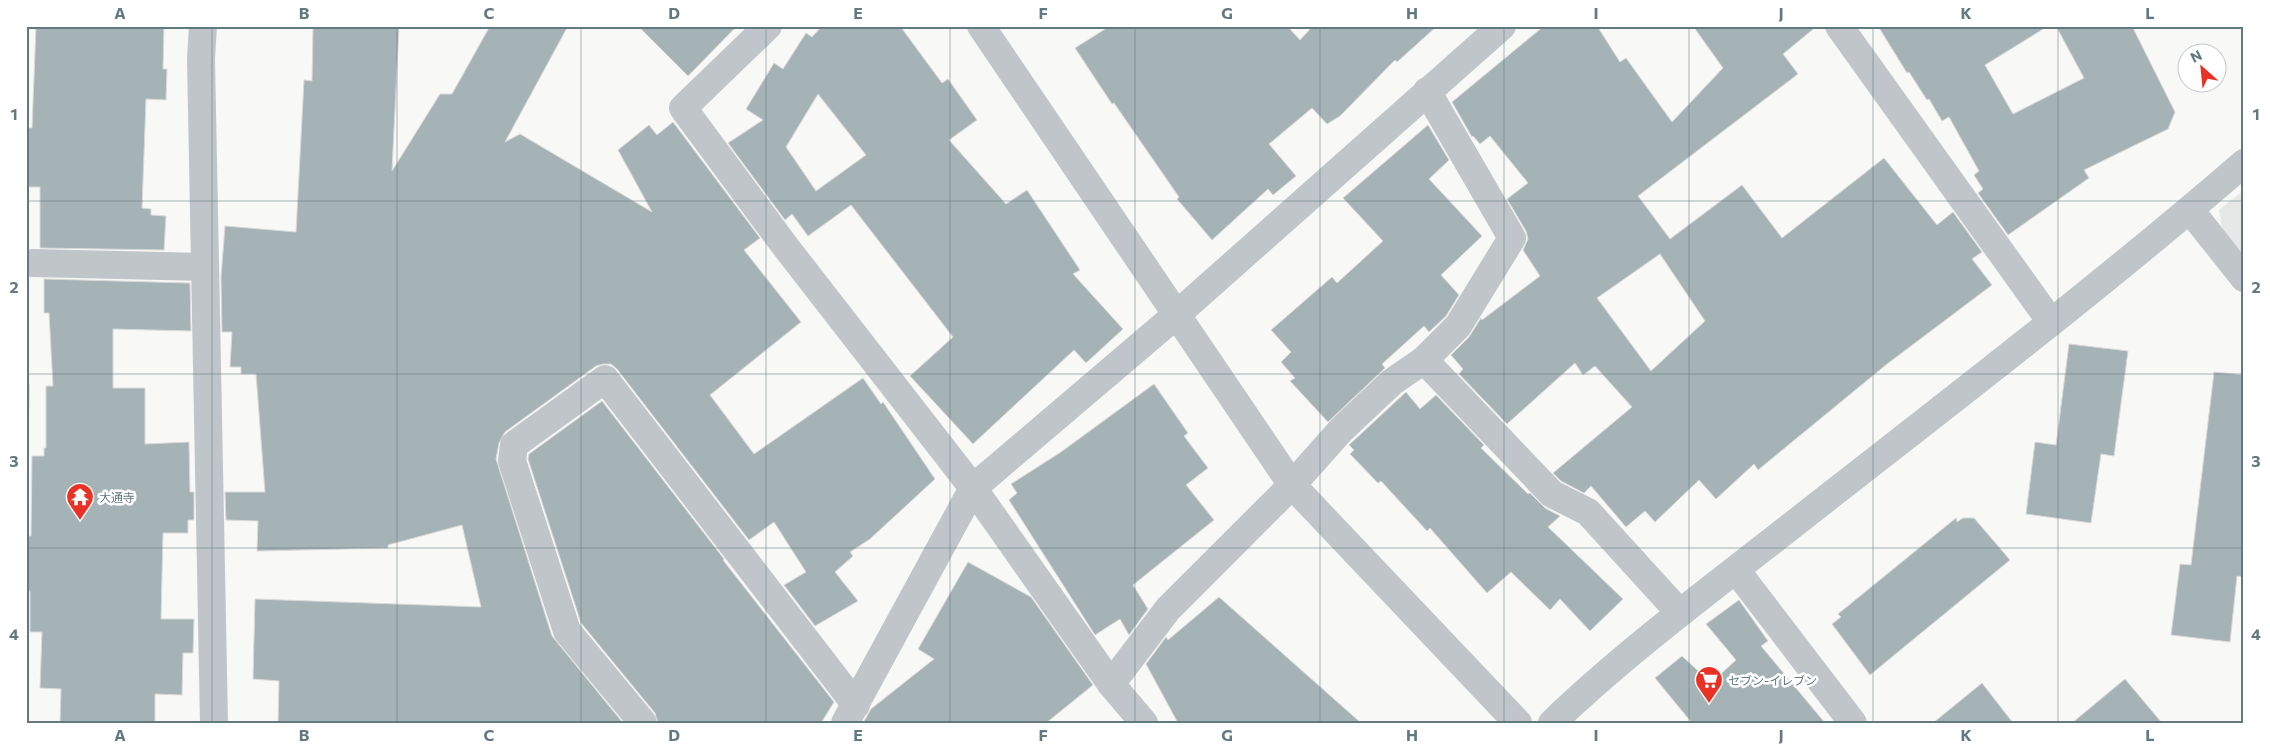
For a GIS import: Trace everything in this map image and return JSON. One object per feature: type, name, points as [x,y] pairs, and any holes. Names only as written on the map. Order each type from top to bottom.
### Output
[{"type":"street","points":[[203,26],[201,58],[214,723]]},
{"type":"street","points":[[768,26],[683,108],[785,246],[973,488],[1111,684],[1144,723]]},
{"type":"street","points":[[981,26],[1175,316],[1292,485],[1518,723]]},
{"type":"street","points":[[643,723],[567,631],[512,462],[514,445],[605,379],[850,714],[973,488],[1175,316],[1502,26]]},
{"type":"street","points":[[1840,26],[2051,322]]},
{"type":"street","points":[[1111,684],[1168,609],[1292,485],[1341,430],[1392,382],[1424,360],[1458,326],[1512,238],[1428,91]]},
{"type":"street","points":[[1552,723],[1578,697],[1680,613],[2051,322],[2190,210],[2244,163]]},
{"type":"street","points":[[2190,210],[2244,278]]},
{"type":"street","points":[[33,263],[205,267]]},
{"type":"street","points":[[1424,360],[1552,494],[1588,512],[1680,613]]},
{"type":"street","points":[[1736,570],[1853,723]]},
{"type":"shaded area","points":[[2244,190],[2244,255],[2222,228],[2219,210]]},
{"type":"shaded area","points":[[26,384],[30,384],[28,458],[26,458]]},
{"type":"building","points":[[36,26],[164,26],[163,69],[167,69],[166,100],[146,99],[142,208],[151,209],[151,215],[166,216],[164,250],[40,248],[40,187],[26,187],[26,128],[32,128]]},
{"type":"building","points":[[313,26],[399,26],[392,171],[440,94],[452,94],[490,26],[568,26],[505,142],[520,134],[652,212],[618,150],[649,125],[657,135],[673,122],[760,238],[744,250],[801,322],[710,395],[754,454],[863,378],[881,404],[883,402],[935,479],[870,539],[850,552],[853,556],[835,572],[858,601],[815,626],[784,585],[806,572],[774,522],[749,540],[617,369],[611,364],[603,364],[596,366],[505,432],[499,443],[496,459],[552,636],[623,723],[278,723],[279,681],[253,679],[255,599],[481,607],[462,525],[388,545],[388,548],[257,551],[258,521],[226,520],[225,492],[265,492],[256,374],[241,374],[241,367],[230,367],[232,332],[222,332],[221,277],[225,226],[296,232],[304,80],[312,81]]},
{"type":"building","points":[[638,26],[737,26],[688,76]]},
{"type":"building","points":[[822,26],[900,26],[942,83],[948,79],[977,120],[949,140],[1006,204],[1027,190],[1080,270],[1073,274],[1123,329],[1086,363],[1074,350],[973,444],[910,376],[953,337],[851,205],[808,236],[792,214],[785,220],[728,143],[763,120],[746,109],[774,63],[783,69],[806,33],[812,37]],"holes":[[[818,94],[866,155],[816,191],[786,147]]]},
{"type":"building","points":[[1110,26],[1287,26],[1300,40],[1313,26],[1437,26],[1397,62],[1395,60],[1340,116],[1327,124],[1312,108],[1269,144],[1296,176],[1273,195],[1268,189],[1212,240],[1177,199],[1179,197],[1114,103],[1112,104],[1075,48]]},
{"type":"building","points":[[1544,26],[1597,26],[1620,62],[1626,58],[1672,122],[1723,68],[1693,26],[1817,26],[1783,54],[1798,74],[1638,196],[1670,239],[1742,185],[1782,238],[1884,158],[1937,225],[1953,212],[1982,252],[1972,259],[1992,285],[1887,364],[1758,470],[1754,464],[1716,499],[1699,480],[1655,522],[1645,511],[1626,527],[1591,486],[1584,493],[1561,481],[1553,473],[1632,407],[1595,366],[1583,375],[1575,363],[1507,424],[1459,374],[1463,369],[1451,355],[1469,337],[1481,318],[1482,320],[1540,276],[1523,250],[1528,239],[1526,231],[1507,199],[1528,183],[1490,136],[1480,144],[1472,137],[1452,102]],"holes":[[[1660,254],[1705,321],[1651,371],[1597,298]]]},
{"type":"building","points":[[1878,26],[2048,26],[1985,65],[2013,114],[2084,78],[2056,26],[2132,26],[2175,112],[2168,129],[2084,170],[2089,178],[2008,235],[1978,193],[1983,189],[1974,175],[1979,171],[1949,117],[1942,121],[1929,99],[1927,100],[1909,72],[1907,73]]},
{"type":"building","points":[[1428,125],[1449,160],[1429,179],[1482,236],[1441,275],[1459,295],[1446,316],[1429,332],[1424,326],[1382,364],[1385,368],[1328,422],[1290,381],[1295,378],[1281,362],[1291,352],[1271,330],[1332,277],[1337,283],[1383,241],[1343,198]]},
{"type":"building","points":[[44,279],[190,283],[191,331],[113,329],[113,388],[145,388],[145,444],[189,442],[190,492],[194,492],[194,520],[188,520],[188,533],[163,533],[161,619],[194,619],[193,653],[183,653],[182,695],[155,694],[155,723],[60,723],[61,689],[40,688],[42,632],[30,632],[30,591],[26,590],[26,572],[27,536],[31,536],[32,456],[44,456],[44,448],[46,448],[46,386],[53,386],[49,313],[44,313]]},
{"type":"building","points":[[2069,344],[2128,351],[2114,456],[2101,454],[2091,523],[2026,514],[2035,442],[2056,445]]},
{"type":"building","points":[[2214,372],[2244,375],[2244,577],[2237,576],[2230,642],[2171,635],[2180,564],[2191,565]]},
{"type":"building","points":[[1154,384],[1188,433],[1184,436],[1208,468],[1186,485],[1214,520],[1133,585],[1148,609],[1129,635],[1120,619],[1095,635],[1009,500],[1017,493],[1011,484],[1061,452]]},
{"type":"building","points":[[1406,392],[1420,409],[1436,395],[1484,445],[1481,448],[1528,494],[1530,493],[1545,508],[1560,516],[1548,527],[1623,599],[1590,631],[1560,599],[1550,610],[1511,572],[1487,593],[1430,528],[1427,531],[1381,481],[1378,483],[1350,454],[1354,450],[1349,445]]},
{"type":"building","points":[[602,401],[834,702],[821,723],[658,723],[655,713],[581,623],[528,459],[529,454]]},
{"type":"building","points":[[1956,518],[1957,522],[1963,518],[1974,518],[2010,560],[1870,675],[1832,624],[1841,617],[1838,614]]},
{"type":"building","points":[[968,562],[1031,597],[1093,685],[1046,723],[863,723],[871,709],[934,659],[918,649]]},
{"type":"building","points":[[1219,597],[1361,723],[1178,723],[1146,664],[1166,637],[1168,640]]},
{"type":"building","points":[[1739,600],[1768,641],[1761,646],[1825,723],[1692,723],[1655,678],[1682,656],[1711,683],[1736,660],[1706,624]]},
{"type":"building","points":[[2125,679],[2162,723],[2072,723]]},
{"type":"building","points":[[1982,683],[2013,723],[1933,723]]},
{"type":"place","name":"大通寺","points":[[80,521]]},
{"type":"place","name":"セブン-イレブン","points":[[1709,704]]}]
